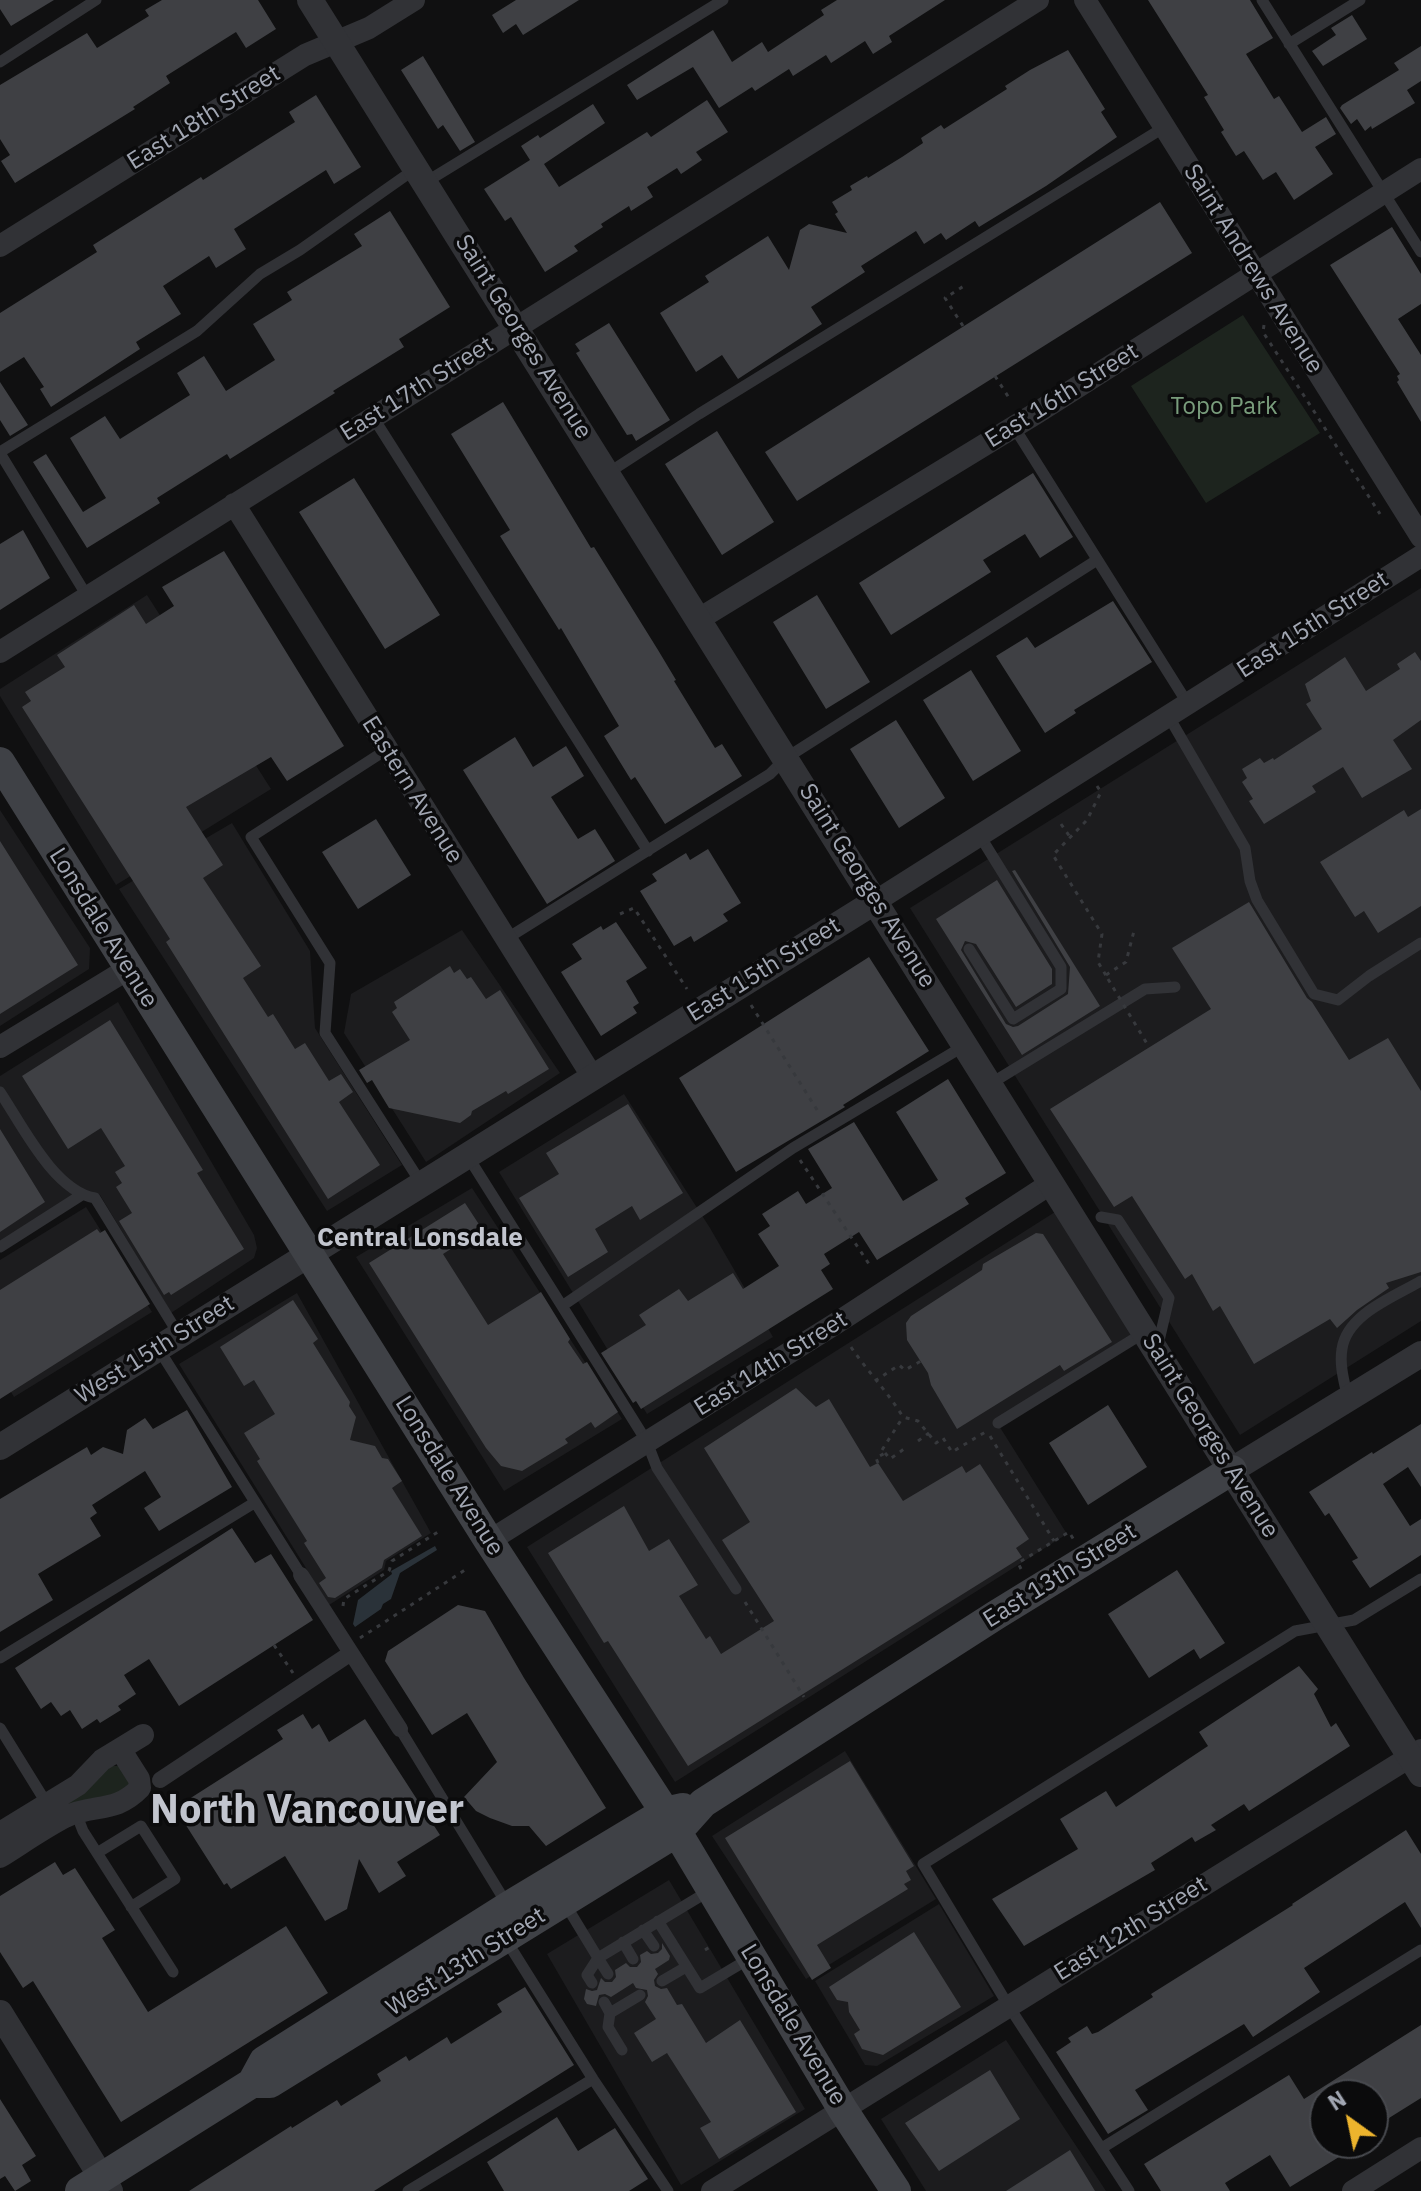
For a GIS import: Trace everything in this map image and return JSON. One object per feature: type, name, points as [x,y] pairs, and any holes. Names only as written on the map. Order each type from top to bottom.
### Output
[{"type":"main road","name":"Lonsdale Avenue","points":[[0,762],[489,1541],[671,1822],[843,2110],[896,2191]]},
{"type":"main road","name":"East 13th Street","points":[[671,1822],[985,1621],[1232,1470]]},
{"type":"main road","name":"West 13th Street","points":[[252,2083],[270,2083],[564,1902],[671,1822]]},
{"type":"main road","name":"West 13th Street","points":[[97,2186],[252,2083],[264,2061],[509,1906],[671,1822]]},
{"type":"street","name":"Saint Georges Avenue","points":[[310,0],[966,1044],[1050,1184],[1327,1626],[1417,1760]]},
{"type":"street","name":"East 18th Street","points":[[0,246],[305,55],[369,28],[414,0]]},
{"type":"street","name":"East 17th Street","points":[[0,652],[1038,0]]},
{"type":"street","name":"Saint Andrews Avenue","points":[[1085,0],[1421,537]]},
{"type":"street","name":"East 16th Street","points":[[699,619],[1014,427],[1421,169]]},
{"type":"street","name":"Eastern Avenue","points":[[234,504],[592,1076]]},
{"type":"street","name":"East 15th Street","points":[[310,1255],[1421,556]]},
{"type":"street","points":[[0,1047],[128,969]]},
{"type":"street","name":"East 14th Street","points":[[489,1541],[835,1324],[1050,1184]]},
{"type":"street","name":"West 15th Street","points":[[0,1447],[310,1255]]},
{"type":"street","name":"East 13th Street","points":[[1232,1470],[1421,1354]]},
{"type":"street","points":[[301,1575],[400,1729]]},
{"type":"street","points":[[160,1780],[302,1686],[345,1644]]},
{"type":"street","points":[[0,1833],[78,1785],[102,1760],[143,1735]]},
{"type":"street","points":[[0,1857],[76,1813],[120,1805],[140,1788],[139,1779],[120,1749]]},
{"type":"street","name":"East 12th Street","points":[[712,2191],[1008,2005],[1417,1760]]},
{"type":"street","points":[[0,2013],[7,2040],[97,2186]]},
{"type":"street","points":[[1353,2191],[1421,2148]]},
{"type":"lane","points":[[0,62],[96,0]]},
{"type":"lane","points":[[87,596],[0,452],[197,331],[260,274],[422,175],[723,0]]},
{"type":"lane","points":[[1262,0],[1421,252]]},
{"type":"lane","points":[[1289,44],[1360,0]]},
{"type":"lane","points":[[608,473],[1163,128]]},
{"type":"lane","points":[[372,417],[648,851]]},
{"type":"lane","points":[[1014,427],[1188,704]]},
{"type":"lane","points":[[506,939],[770,774],[786,758],[1097,560]]},
{"type":"lane","points":[[1169,717],[1245,848],[1250,881],[1266,917],[1314,994],[1338,1000],[1421,943]]},
{"type":"lane","points":[[386,750],[251,837],[330,963],[325,1033],[422,1184]]},
{"type":"lane","points":[[969,949],[1013,1019],[1061,989],[1061,967],[980,836]]},
{"type":"lane","points":[[990,1084],[1145,989],[1175,987]]},
{"type":"lane","points":[[562,1306],[793,1148],[966,1044]]},
{"type":"lane","points":[[0,1092],[51,1169],[80,1196],[95,1198],[254,1503],[301,1575]]},
{"type":"lane","points":[[467,1155],[647,1442],[657,1468],[736,1589]]},
{"type":"lane","points":[[0,1247],[80,1196]]},
{"type":"lane","points":[[998,1423],[1151,1341],[1169,1298],[1118,1220],[1101,1217]]},
{"type":"lane","points":[[1348,1400],[1341,1359],[1346,1335],[1361,1318],[1421,1281]]},
{"type":"lane","points":[[0,1658],[254,1503]]},
{"type":"lane","points":[[1129,2191],[1008,2005],[923,1864],[1295,1631],[1354,1620],[1421,1579]]},
{"type":"lane","points":[[0,1728],[47,1804]]},
{"type":"lane","points":[[400,1729],[509,1906]]},
{"type":"lane","points":[[76,1813],[97,1853],[173,1972]]},
{"type":"lane","points":[[97,1853],[141,1826],[175,1879],[131,1907]]},
{"type":"lane","points":[[592,1983],[587,1975],[598,1958],[713,1889]]},
{"type":"lane","points":[[564,1902],[608,1974]]},
{"type":"lane","points":[[658,1921],[700,1988],[752,1957]]},
{"type":"lane","points":[[643,1930],[654,1946]]},
{"type":"lane","points":[[505,1938],[668,2191]]},
{"type":"lane","points":[[623,1942],[633,1959]]},
{"type":"lane","points":[[1102,2148],[1421,1950]]},
{"type":"lane","points":[[664,1963],[667,1978],[686,1967]]},
{"type":"lane","points":[[619,1992],[626,2003]]},
{"type":"lane","points":[[622,2050],[608,2027],[607,2008],[640,1995]]},
{"type":"lane","points":[[408,2191],[593,2079]]},
{"type":"path","points":[[963,326],[945,298],[967,284]]},
{"type":"path","points":[[942,305],[948,302]]},
{"type":"path","points":[[1264,315],[1263,332],[1379,514],[1391,516]]},
{"type":"path","points":[[995,376],[1011,401]]},
{"type":"path","points":[[1097,786],[1101,792],[1087,820],[1053,855],[1102,934],[1098,962],[1149,1047]]},
{"type":"path","points":[[1061,824],[1070,838]]},
{"type":"path","points":[[620,914],[634,908],[687,989]]},
{"type":"path","points":[[1107,977],[1126,962],[1135,927]]},
{"type":"path","points":[[738,985],[828,1127]]},
{"type":"path","points":[[793,1148],[871,1267]]},
{"type":"path","points":[[851,1347],[875,1381],[891,1396],[903,1417],[918,1421],[936,1443],[943,1438],[952,1452],[987,1431],[1054,1541]]},
{"type":"path","points":[[875,1381],[899,1365],[905,1370],[921,1361]]},
{"type":"path","points":[[903,1417],[882,1450],[890,1459],[904,1449]]},
{"type":"path","points":[[918,1441],[929,1433]]},
{"type":"path","points":[[878,1463],[876,1458],[885,1453]]},
{"type":"path","points":[[345,1644],[344,1599],[389,1571],[392,1561],[441,1530]]},
{"type":"path","points":[[1021,1569],[1018,1563],[1069,1532],[1074,1540]]},
{"type":"path","points":[[345,1644],[465,1570]]},
{"type":"path","points":[[736,1589],[804,1697]]},
{"type":"path","points":[[274,1645],[302,1686]]},
{"type":"path","points":[[705,1950],[713,1945]]},
{"type":"shaded area","points":[[1421,588],[1421,1321],[1240,1435],[910,908]]},
{"type":"shaded area","points":[[147,595],[271,789],[116,885],[0,696],[0,689]]},
{"type":"shaded area","points":[[0,810],[90,948],[89,969],[0,1026]]},
{"type":"shaded area","points":[[232,823],[310,951],[315,1028],[402,1165],[327,1211],[119,889]]},
{"type":"shaded area","points":[[462,930],[560,1073],[426,1162],[344,1033],[351,994]]},
{"type":"shaded area","points":[[118,1002],[254,1235],[257,1248],[254,1258],[171,1313],[100,1195],[81,1190],[0,1243],[0,1076]]},
{"type":"shaded area","points":[[624,1094],[710,1228],[773,1337],[647,1414],[499,1172]]},
{"type":"shaded area","points":[[472,1188],[622,1419],[504,1491],[356,1257]]},
{"type":"shaded area","points":[[86,1207],[152,1312],[14,1397],[0,1374],[0,1260]]},
{"type":"shaded area","points":[[1055,1212],[1133,1333],[996,1421],[1067,1534],[675,1782],[527,1547]]},
{"type":"shaded area","points":[[297,1293],[431,1533],[386,1561],[384,1570],[329,1605],[179,1364]]},
{"type":"shaded area","points":[[435,1546],[437,1550],[400,1573],[391,1599],[355,1627],[358,1600],[392,1574],[391,1571]]},
{"type":"shaded area","points":[[845,1751],[936,1899],[806,1979],[712,1836]]},
{"type":"shaded area","points":[[669,1880],[805,2109],[681,2185],[547,1954]]},
{"type":"shaded area","points":[[939,1904],[994,1996],[877,2066],[865,2065],[815,1981]]},
{"type":"shaded area","points":[[1006,2040],[1106,2191],[926,2191],[881,2119]]},
{"type":"green space","name":"Topo Park","points":[[1243,315],[1320,433],[1206,503],[1131,386]]},
{"type":"green space","points":[[112,1766],[122,1766],[133,1782],[113,1797],[89,1799],[0,1851],[0,1843]]},
{"type":"building","points":[[0,0],[54,0],[11,26],[0,9]]},
{"type":"building","points":[[162,0],[258,0],[276,29],[246,48],[236,32],[166,76],[170,83],[133,107],[135,109],[15,183],[1,161],[10,155],[0,139],[0,85],[87,33],[97,48],[149,16],[145,10]]},
{"type":"building","points":[[516,0],[579,0],[523,35],[516,24],[503,33],[492,15]]},
{"type":"building","points":[[837,0],[945,0],[889,36],[892,42],[873,54],[865,41],[831,63],[826,55],[793,76],[789,69],[755,91],[752,87],[719,108],[693,67],[637,100],[627,85],[713,30],[732,62],[762,42],[768,52],[824,15],[821,10]]},
{"type":"building","points":[[1148,0],[1250,0],[1273,38],[1246,54],[1274,99],[1279,96],[1302,132],[1326,117],[1336,134],[1315,147],[1333,174],[1294,200],[1276,172],[1263,180],[1244,151],[1236,156],[1204,97],[1208,95]]},
{"type":"building","points":[[1352,15],[1367,39],[1323,66],[1312,51],[1336,35],[1331,28]]},
{"type":"building","points":[[1421,46],[1421,81],[1407,90],[1415,103],[1372,129],[1371,126],[1365,131],[1357,119],[1351,124],[1340,108],[1342,105],[1399,70],[1394,63]]},
{"type":"building","points":[[1068,50],[1105,109],[1101,112],[1117,137],[979,227],[975,221],[946,240],[941,233],[924,244],[916,231],[861,266],[865,272],[811,307],[822,324],[738,379],[722,355],[696,372],[660,313],[709,282],[705,276],[768,236],[789,270],[800,230],[809,224],[847,233],[835,214],[838,212],[832,202],[852,190],[850,186],[923,143],[921,138],[941,125],[944,129],[1007,89],[1005,86],[1030,70]]},
{"type":"building","points":[[423,56],[475,142],[460,151],[443,125],[438,129],[401,70]]},
{"type":"building","points":[[316,95],[361,167],[334,184],[326,170],[234,229],[246,249],[216,268],[209,256],[163,286],[181,314],[136,342],[140,349],[51,407],[40,389],[44,387],[24,357],[0,372],[0,313],[97,252],[93,245],[295,122],[289,112]]},
{"type":"building","points":[[707,100],[728,132],[696,152],[702,160],[681,174],[677,168],[647,187],[653,197],[631,211],[629,206],[601,224],[603,227],[574,246],[578,251],[545,272],[511,217],[505,221],[484,189],[530,160],[521,146],[538,135],[540,138],[593,104],[605,123],[544,164],[559,187],[647,132],[651,137]]},
{"type":"building","points":[[1160,202],[1192,253],[797,501],[765,452]]},
{"type":"building","points":[[390,211],[450,307],[399,339],[404,347],[333,391],[335,393],[230,459],[227,454],[157,498],[160,503],[87,548],[33,462],[46,454],[83,512],[106,498],[70,438],[105,416],[120,439],[190,395],[177,373],[204,356],[226,391],[275,360],[253,324],[292,300],[287,292],[362,246],[354,234]]},
{"type":"building","points":[[1392,227],[1421,274],[1421,304],[1398,319],[1421,355],[1421,422],[1397,382],[1400,374],[1330,265]]},
{"type":"building","points":[[609,323],[670,420],[636,441],[632,434],[627,435],[576,353],[580,351],[575,344]]},
{"type":"building","points":[[0,382],[28,425],[10,436],[0,420]]},
{"type":"building","points":[[503,402],[591,548],[594,547],[658,650],[715,748],[722,744],[742,776],[665,824],[635,777],[631,780],[604,736],[619,726],[561,628],[559,630],[500,536],[510,530],[451,434]]},
{"type":"building","points":[[717,431],[774,522],[722,555],[665,464]]},
{"type":"building","points":[[1033,473],[1073,537],[1040,558],[1025,534],[983,560],[991,572],[891,635],[859,583]]},
{"type":"building","points":[[354,478],[440,615],[385,649],[299,512]]},
{"type":"building","points":[[23,530],[50,578],[0,610],[0,544]]},
{"type":"building","points":[[224,551],[344,746],[287,781],[271,757],[186,807],[223,865],[203,878],[261,966],[243,978],[268,1017],[273,1014],[295,1049],[305,1043],[329,1081],[341,1074],[353,1092],[339,1102],[380,1165],[328,1199],[166,942],[170,939],[22,707],[31,701],[25,692],[65,667],[57,655],[134,605],[146,624],[174,606],[162,587]]},
{"type":"building","points":[[817,595],[870,682],[826,709],[773,622]]},
{"type":"building","points":[[1113,601],[1152,662],[1074,710],[1076,713],[1045,733],[996,656],[1027,637],[1035,648]]},
{"type":"building","points":[[1415,652],[1421,661],[1421,720],[1393,740],[1412,769],[1362,798],[1343,767],[1312,786],[1316,792],[1264,824],[1249,801],[1253,799],[1242,782],[1247,778],[1242,769],[1260,758],[1264,763],[1274,760],[1322,729],[1306,704],[1311,701],[1305,684],[1345,657],[1366,691],[1400,669],[1397,664]]},
{"type":"building","points":[[971,670],[1021,751],[973,781],[923,700]]},
{"type":"building","points":[[896,720],[945,798],[899,828],[850,749]]},
{"type":"building","points":[[515,737],[533,767],[566,746],[584,776],[551,797],[578,839],[595,829],[615,861],[547,904],[463,770]]},
{"type":"building","points":[[1421,809],[1421,906],[1378,933],[1364,911],[1355,917],[1320,862],[1404,810],[1408,817]]},
{"type":"building","points":[[376,819],[411,875],[358,909],[322,852]]},
{"type":"building","points":[[0,841],[78,965],[0,1014]]},
{"type":"building","points":[[708,849],[741,903],[723,914],[728,921],[694,942],[691,936],[674,946],[640,891],[657,881],[652,874],[686,853],[690,860]]},
{"type":"building","points":[[1015,870],[1100,1006],[1022,1055],[936,919],[997,880],[1052,969],[1052,984],[1016,1007],[976,944],[965,941],[961,950],[1006,1024],[1018,1026],[1068,994],[1070,967],[1012,871]]},
{"type":"building","points":[[1249,902],[1349,1060],[1388,1038],[1421,1091],[1421,1272],[1386,1283],[1389,1288],[1337,1328],[1330,1319],[1254,1364],[1220,1306],[1213,1311],[1192,1274],[1185,1279],[1132,1196],[1114,1207],[1050,1109],[1211,1009],[1172,948]]},
{"type":"building","points":[[616,922],[647,968],[626,981],[639,1003],[633,1007],[637,1013],[601,1036],[561,972],[582,959],[572,944],[601,926],[603,930]]},
{"type":"building","points":[[869,957],[929,1051],[843,1105],[845,1107],[736,1172],[679,1078]]},
{"type":"building","points":[[450,966],[454,973],[460,969],[467,979],[471,977],[486,999],[500,990],[549,1069],[472,1111],[460,1123],[389,1108],[372,1080],[367,1083],[359,1070],[410,1040],[392,1012],[397,1008],[394,1002]]},
{"type":"building","points":[[110,1020],[203,1170],[197,1173],[244,1249],[171,1295],[169,1292],[164,1295],[119,1221],[132,1213],[116,1187],[122,1183],[115,1172],[125,1166],[101,1128],[68,1149],[22,1076]]},
{"type":"building","points":[[948,1079],[1006,1173],[965,1198],[969,1204],[877,1260],[859,1232],[824,1254],[830,1264],[821,1270],[833,1289],[641,1409],[636,1401],[633,1403],[601,1353],[646,1325],[639,1315],[679,1289],[688,1301],[733,1273],[743,1289],[779,1266],[758,1234],[770,1226],[762,1214],[798,1191],[806,1204],[832,1188],[808,1149],[854,1122],[903,1201],[938,1180],[896,1112]]},
{"type":"building","points":[[628,1104],[683,1193],[640,1220],[632,1206],[595,1229],[608,1252],[568,1277],[519,1198],[559,1174],[546,1153]]},
{"type":"building","points":[[0,1129],[45,1202],[0,1232]]},
{"type":"building","points":[[465,1203],[482,1229],[443,1254],[488,1325],[541,1292],[570,1339],[568,1342],[583,1364],[587,1362],[618,1412],[595,1428],[591,1422],[565,1439],[568,1443],[522,1471],[501,1466],[486,1448],[369,1263]]},
{"type":"building","points":[[97,1229],[100,1233],[105,1230],[150,1304],[0,1399],[0,1290]]},
{"type":"building","points":[[1036,1233],[1043,1234],[1112,1342],[1064,1371],[1060,1365],[957,1429],[907,1340],[906,1323],[911,1316],[982,1270],[983,1264]]},
{"type":"building","points":[[293,1300],[318,1339],[313,1343],[350,1402],[349,1406],[356,1417],[350,1440],[375,1446],[382,1458],[388,1459],[402,1481],[392,1488],[422,1536],[384,1560],[382,1568],[335,1598],[328,1597],[319,1583],[326,1578],[304,1543],[307,1541],[257,1461],[260,1459],[244,1433],[275,1414],[254,1380],[244,1386],[220,1347]]},
{"type":"building","points":[[796,1388],[816,1407],[829,1399],[870,1467],[878,1463],[903,1501],[962,1466],[966,1473],[980,1464],[1029,1539],[1016,1548],[1022,1557],[688,1766],[608,1641],[604,1643],[548,1553],[624,1506],[649,1551],[669,1539],[698,1585],[679,1596],[706,1639],[710,1636],[721,1654],[774,1621],[722,1540],[750,1522],[704,1448]]},
{"type":"building","points":[[1108,1405],[1147,1467],[1088,1505],[1049,1443]]},
{"type":"building","points":[[187,1410],[232,1487],[159,1531],[144,1508],[161,1497],[145,1471],[92,1505],[97,1513],[90,1518],[101,1536],[38,1574],[53,1600],[0,1632],[0,1499],[87,1447],[91,1455],[103,1447],[123,1454],[127,1430],[145,1418],[153,1429]]},
{"type":"building","points":[[1421,1424],[1421,1487],[1408,1467],[1383,1484],[1410,1526],[1421,1519],[1421,1555],[1370,1588],[1352,1561],[1358,1558],[1329,1513],[1325,1516],[1309,1492]]},
{"type":"building","points":[[232,1528],[255,1563],[271,1554],[313,1620],[179,1706],[149,1659],[124,1675],[136,1694],[118,1706],[121,1710],[100,1723],[97,1719],[82,1729],[70,1710],[61,1716],[51,1702],[41,1709],[15,1668]]},
{"type":"building","points":[[1177,1570],[1225,1643],[1200,1659],[1194,1649],[1149,1678],[1108,1614]]},
{"type":"building","points":[[458,1605],[485,1611],[606,1808],[546,1846],[529,1826],[512,1826],[476,1811],[464,1797],[497,1762],[467,1713],[432,1735],[385,1661],[388,1651]]},
{"type":"building","points":[[1299,1666],[1318,1689],[1314,1694],[1331,1727],[1336,1723],[1350,1746],[1249,1811],[1244,1804],[1211,1825],[1216,1830],[1195,1842],[1192,1837],[1151,1863],[1155,1870],[1024,1946],[992,1899],[1078,1849],[1060,1819],[1106,1791],[1116,1807],[1208,1746],[1199,1732]]},
{"type":"building","points":[[303,1714],[312,1729],[319,1724],[329,1742],[365,1719],[440,1835],[397,1862],[406,1876],[379,1893],[359,1859],[347,1909],[325,1921],[285,1856],[231,1889],[227,1883],[224,1885],[175,1808],[283,1739],[277,1730]]},
{"type":"building","points":[[850,1761],[914,1866],[906,1871],[911,1880],[904,1884],[908,1889],[817,1945],[831,1968],[812,1980],[725,1838]]},
{"type":"building","points":[[1406,1830],[1421,1854],[1421,1928],[1405,1902],[1304,1968],[1320,1992],[1253,2037],[1244,2024],[1135,2090],[1148,2110],[1108,2134],[1056,2052],[1071,2042],[1068,2038],[1087,2026],[1092,2034],[1098,2032],[1153,1997],[1151,1994]]},
{"type":"building","points":[[55,1862],[63,1875],[75,1868],[115,1930],[102,1938],[148,2012],[286,1926],[328,1993],[121,2122],[33,1981],[23,1988],[0,1952],[0,1896]]},
{"type":"building","points":[[914,1932],[961,2007],[883,2055],[862,2049],[854,2034],[860,2030],[849,2012],[848,2002],[837,2000],[829,1987]]},
{"type":"building","points":[[662,1943],[670,1956],[655,1969],[658,1974],[654,1980],[655,1986],[667,1988],[677,2005],[682,2004],[706,2043],[740,2020],[796,2112],[719,2159],[700,2128],[711,2122],[667,2053],[652,2062],[634,2033],[656,2019],[645,2002],[647,1990],[636,1988],[633,1983],[611,1997],[599,1995],[596,2006],[587,2004],[584,1999],[586,1989],[597,1990],[601,1978],[612,1982],[616,1977],[615,1970],[626,1963],[637,1967],[641,1962],[640,1955],[647,1951],[658,1953]]},
{"type":"building","points":[[525,1987],[574,2065],[374,2191],[189,2191],[337,2100],[341,2106],[381,2081],[377,2074],[406,2056],[409,2061],[447,2037],[451,2044],[502,2012],[497,2004]]},
{"type":"building","points":[[1421,2025],[1421,2098],[1389,2118],[1389,2079],[1336,2079]]},
{"type":"building","points":[[990,2070],[1020,2119],[939,2171],[905,2123]]},
{"type":"building","points":[[1289,2075],[1304,2099],[1309,2096],[1309,2159],[1336,2159],[1290,2187],[1270,2155],[1225,2183],[1230,2191],[1161,2191],[1144,2164]]},
{"type":"building","points":[[0,2099],[36,2156],[22,2165],[31,2181],[15,2191],[5,2176],[0,2179]]},
{"type":"building","points":[[557,2117],[578,2151],[615,2128],[648,2179],[629,2191],[504,2191],[487,2162]]},
{"type":"building","points":[[1070,2150],[1095,2191],[1006,2191]]},
{"type":"district","name":"Central Lonsdale","points":[[420,1238]]},
{"type":"district","name":"North Vancouver","points":[[307,1811]]}]
